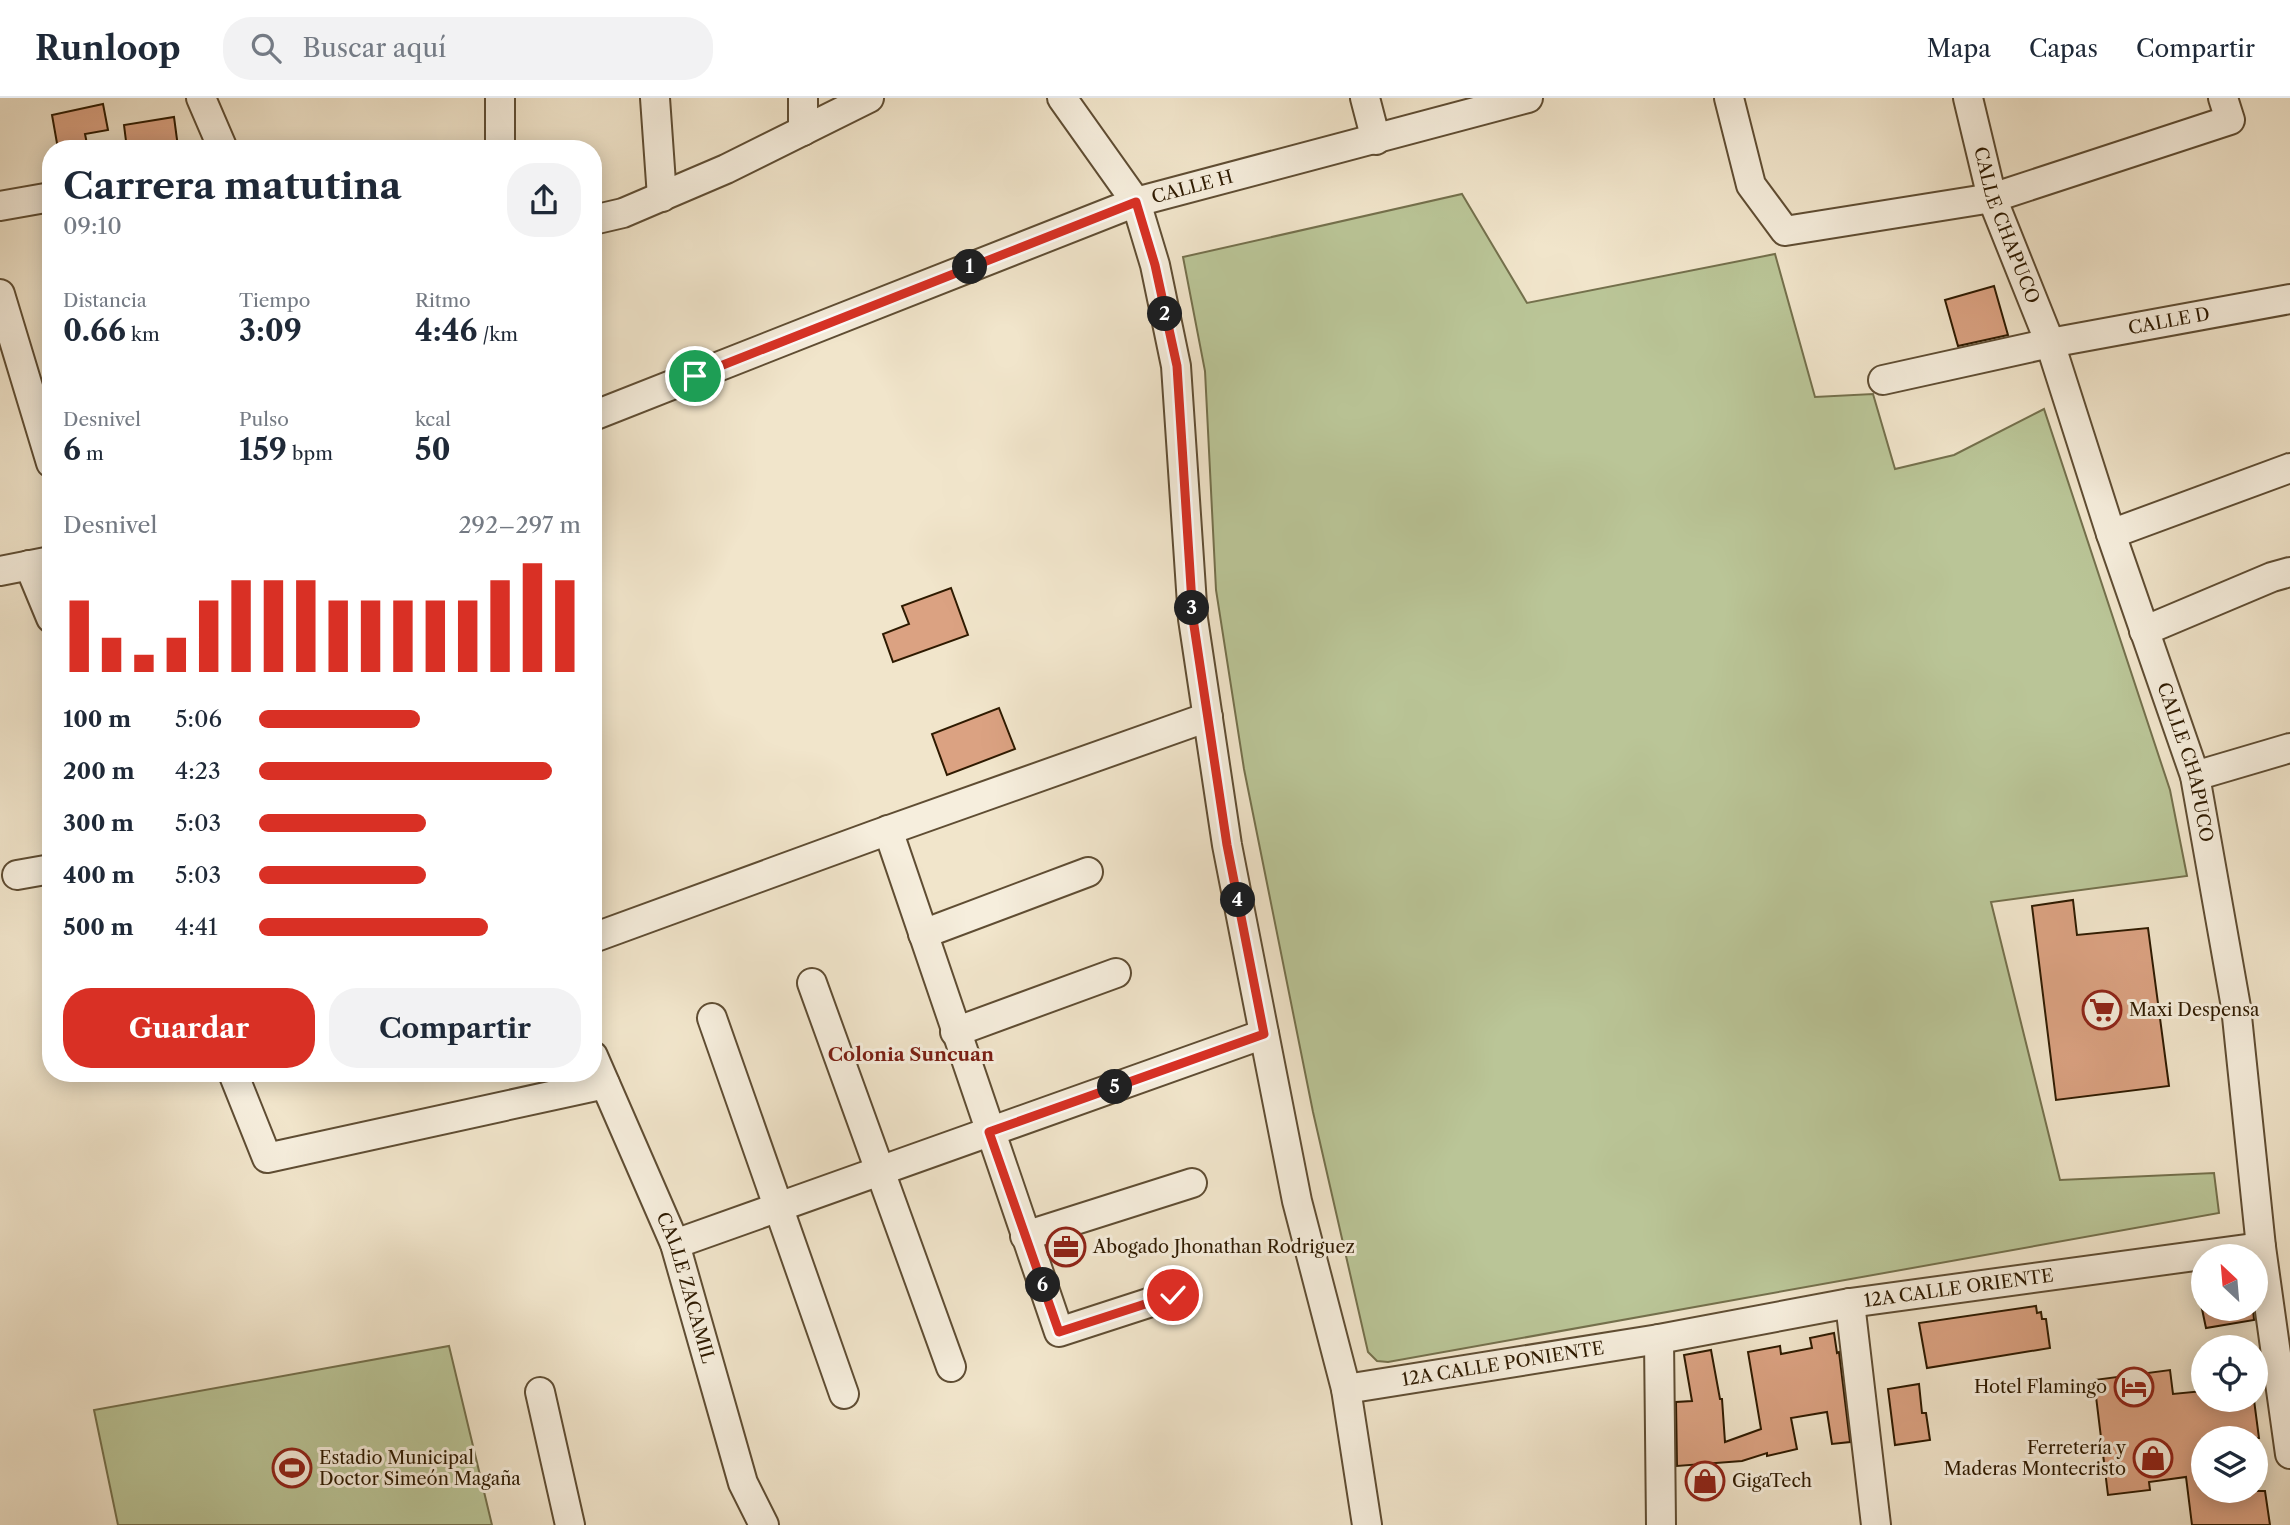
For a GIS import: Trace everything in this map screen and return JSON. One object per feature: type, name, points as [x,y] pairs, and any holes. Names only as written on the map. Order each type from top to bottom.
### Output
[{"type":"street","points":[[201,98],[219,140]]},
{"type":"street","points":[[500,98],[500,140]]},
{"type":"street","points":[[655,98],[662,197]]},
{"type":"street","points":[[803,98],[803,131]]},
{"type":"street","points":[[602,218],[623,213],[726,169],[869,98]]},
{"type":"street","points":[[1062,98],[1136,202],[1155,265],[1177,366],[1193,619],[1227,845],[1297,1201],[1346,1389],[1367,1525]]},
{"type":"street","points":[[1365,98],[1376,140]]},
{"type":"street","name":"CALLE H","points":[[602,412],[1136,202],[1528,98]]},
{"type":"street","points":[[1728,98],[1751,184],[1785,230],[1993,198],[2230,120],[2223,98]]},
{"type":"street","name":"CALLE CHAPUCO","points":[[1968,98],[1993,198],[2050,343],[2111,534],[2195,776],[2236,1007],[2261,1244]]},
{"type":"street","points":[[0,206],[42,199]]},
{"type":"street","points":[[0,294],[42,433]]},
{"type":"street","name":"CALLE D","points":[[1883,380],[2050,343],[2290,299]]},
{"type":"street","points":[[2111,534],[2290,468]]},
{"type":"street","points":[[0,571],[40,563]]},
{"type":"street","points":[[2144,631],[2272,577],[2290,572]]},
{"type":"street","points":[[602,935],[1208,717]]},
{"type":"street","points":[[2195,776],[2290,748]]},
{"type":"street","points":[[888,830],[1059,1332],[1173,1295]]},
{"type":"street","points":[[17,875],[42,871]]},
{"type":"street","points":[[923,934],[1088,872]]},
{"type":"street","points":[[956,1032],[1116,973]]},
{"type":"street","points":[[812,982],[951,1367]]},
{"type":"street","points":[[712,1018],[844,1394]]},
{"type":"street","points":[[675,1244],[1264,1034]]},
{"type":"street","name":"CALLE ZACAMIL","points":[[602,1077],[675,1244],[743,1483],[764,1525]]},
{"type":"street","points":[[237,1082],[267,1158],[605,1084]]},
{"type":"street","points":[[1026,1236],[1192,1183]]},
{"type":"street","name":"12A CALLE ORIENTE","points":[[1659,1339],[1850,1303],[2191,1257]]},
{"type":"street","name":"CALLE CHAPUCO","points":[[2268,1297],[2290,1454]]},
{"type":"street","points":[[1850,1303],[1876,1525]]},
{"type":"street","points":[[1659,1339],[1661,1525]]},
{"type":"street","name":"12A CALLE PONIENTE","points":[[1346,1389],[1659,1339]]},
{"type":"street","points":[[540,1392],[570,1525]]},
{"type":"green space","points":[[1462,194],[1527,303],[1775,254],[1815,397],[1873,394],[1895,469],[1954,455],[2044,409],[2170,790],[2187,876],[1991,902],[2060,1180],[2214,1173],[2219,1213],[1388,1362],[1377,1361],[1368,1352],[1313,1112],[1244,769],[1216,590],[1205,371],[1183,257]]},
{"type":"green space","name":"Estadio Municipal Doctor Simeón Magaña","points":[[449,1346],[492,1525],[118,1525],[94,1410]]},
{"type":"building","points":[[103,104],[108,130],[85,134],[86,140],[56,140],[52,115]]},
{"type":"building","points":[[174,117],[177,140],[126,140],[124,125]]},
{"type":"building","points":[[1994,286],[2008,335],[1958,346],[1945,300]]},
{"type":"building","points":[[951,588],[968,635],[893,662],[883,634],[909,624],[902,606]]},
{"type":"building","points":[[999,708],[1015,749],[947,775],[932,734]]},
{"type":"building","name":"Maxi Despensa","points":[[2073,900],[2077,935],[2148,928],[2169,1086],[2056,1100],[2032,906]]},
{"type":"building","points":[[2036,1306],[2037,1313],[2041,1312],[2042,1319],[2046,1319],[2050,1348],[1927,1368],[1919,1323]]},
{"type":"building","points":[[2205,1321],[2248,1321],[2206,1328]]},
{"type":"building","points":[[1834,1333],[1837,1353],[1839,1352],[1850,1442],[1832,1444],[1827,1412],[1791,1418],[1797,1449],[1767,1456],[1767,1453],[1742,1461],[1677,1466],[1676,1402],[1692,1401],[1684,1355],[1711,1350],[1722,1399],[1725,1442],[1761,1429],[1748,1352],[1780,1346],[1781,1354],[1812,1348],[1810,1338]]},
{"type":"building","name":"Ferretería y Maderas Montecristo","points":[[2170,1370],[2173,1394],[2191,1392],[2191,1412],[2256,1412],[2257,1426],[2191,1426],[2191,1503],[2267,1503],[2270,1525],[2192,1525],[2186,1477],[2149,1482],[2150,1490],[2108,1495],[2094,1380]]},
{"type":"building","points":[[1919,1384],[1922,1413],[1926,1413],[1930,1440],[1895,1445],[1888,1389]]},
{"type":"place","name":"Maxi Despensa","points":[[2102,1010]]},
{"type":"place","name":"Abogado Jhonathan Rodriguez","points":[[1066,1247]]},
{"type":"place","name":"Hotel Flamingo","points":[[2134,1387]]},
{"type":"place","name":"Ferretería y Maderas Montecristo","points":[[2153,1458]]},
{"type":"place","name":"Estadio Municipal Doctor Simeón Magaña","points":[[292,1468]]},
{"type":"place","name":"GigaTech","points":[[1705,1481]]},
{"type":"district","name":"Colonia Suncuan","points":[[911,1054]]},
{"type":"route","points":[[695,376],[1136,202],[1155,265],[1177,366],[1193,619],[1227,845],[1264,1034],[989,1132],[1059,1332],[1173,1295]]}]
